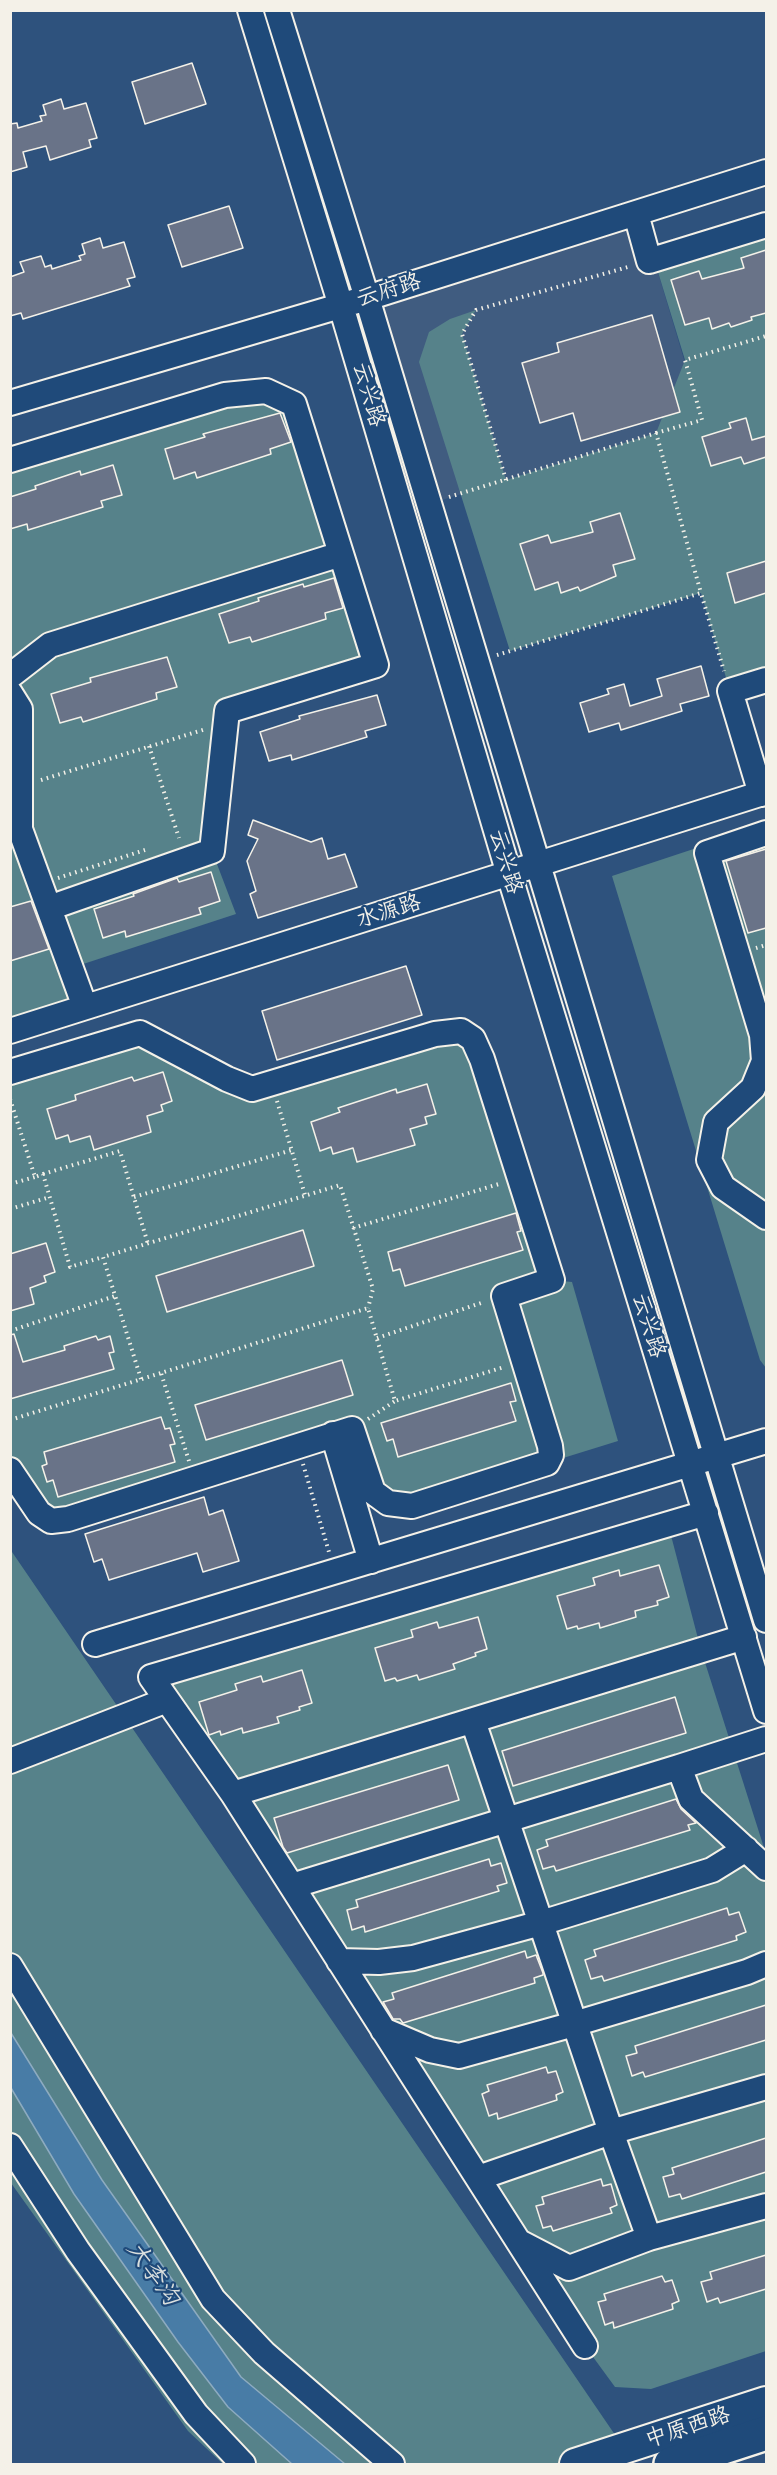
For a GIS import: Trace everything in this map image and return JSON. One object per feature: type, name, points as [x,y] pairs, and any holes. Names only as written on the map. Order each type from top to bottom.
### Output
[{"type":"highway","points":[[671,2464],[766,2433]]},
{"type":"main road","name":"中原西路","points":[[575,2464],[766,2402]]},
{"type":"street","name":"云兴路","points":[[250,10],[341,306],[509,874],[766,1711]]},
{"type":"street","name":"云兴路","points":[[277,10],[367,298],[766,1620]]},
{"type":"street","name":"云府路","points":[[10,403],[341,306],[766,172]]},
{"type":"street","points":[[636,214],[649,261],[766,225]]},
{"type":"street","points":[[10,460],[225,395],[266,391],[294,404],[376,665],[227,711],[212,851],[49,908]]},
{"type":"street","points":[[10,676],[50,645],[341,554]]},
{"type":"street","points":[[764,793],[730,691],[766,680]]},
{"type":"street","points":[[10,693],[20,709],[20,829],[85,1007]]},
{"type":"street","name":"水源路","points":[[10,1031],[764,793]]},
{"type":"street","points":[[766,833],[707,853],[762,1035],[764,1061],[753,1088],[716,1122],[709,1160],[723,1187],[766,1217]]},
{"type":"street","points":[[10,1072],[140,1033],[235,1083],[252,1089],[435,1034],[461,1031],[474,1039],[552,1280],[504,1296],[551,1455],[547,1463],[412,1506],[388,1503],[373,1492],[342,1432]]},
{"type":"street","points":[[342,1432],[371,1561]]},
{"type":"street","points":[[10,1470],[39,1514],[51,1521],[68,1519],[342,1432]]},
{"type":"street","points":[[95,1644],[766,1441]]},
{"type":"street","points":[[585,2346],[233,1794],[151,1677],[705,1513]]},
{"type":"street","points":[[233,1794],[744,1637]]},
{"type":"street","points":[[10,1761],[167,1700]]},
{"type":"street","points":[[473,1721],[610,2132],[649,2238]]},
{"type":"street","points":[[292,1886],[766,1739]]},
{"type":"street","points":[[679,1767],[691,1799],[766,1868]]},
{"type":"street","points":[[339,1961],[379,1962],[412,1958],[541,1923],[712,1870],[746,1849]]},
{"type":"street","points":[[383,2030],[430,2050],[459,2056],[574,2024],[747,1972],[766,1964]]},
{"type":"street","points":[[10,1966],[213,2299],[264,2353],[392,2464]]},
{"type":"street","points":[[478,2178],[610,2132],[766,2087]]},
{"type":"street","points":[[10,2146],[78,2251],[196,2415],[243,2464]]},
{"type":"street","points":[[519,2242],[569,2268],[649,2238],[766,2206]]},
{"type":"path","points":[[506,480],[462,334],[476,310],[649,261]]},
{"type":"path","points":[[429,504],[702,420],[685,360],[766,336]]},
{"type":"path","points":[[656,433],[730,691]]},
{"type":"path","points":[[476,661],[701,593]]},
{"type":"path","points":[[20,786],[226,723]]},
{"type":"path","points":[[148,746],[179,838]]},
{"type":"path","points":[[169,842],[215,827]]},
{"type":"path","points":[[40,883],[147,849]]},
{"type":"path","points":[[272,1084],[305,1195]]},
{"type":"path","points":[[10,1099],[35,1177]]},
{"type":"path","points":[[10,1184],[120,1150],[148,1244]]},
{"type":"path","points":[[134,1197],[292,1150]]},
{"type":"path","points":[[43,1174],[70,1267],[340,1185],[373,1289],[368,1308],[395,1401]]},
{"type":"path","points":[[354,1228],[520,1178]]},
{"type":"path","points":[[10,1209],[50,1197]]},
{"type":"path","points":[[103,1257],[141,1379]]},
{"type":"path","points":[[10,1331],[115,1296]]},
{"type":"path","points":[[377,1338],[504,1296]]},
{"type":"path","points":[[10,1420],[368,1308]]},
{"type":"path","points":[[342,1432],[395,1401],[524,1361]]},
{"type":"path","points":[[161,1373],[195,1479]]},
{"type":"path","points":[[298,1446],[335,1572]]},
{"type":"shaded area","points":[[636,214],[654,259],[702,420],[429,504],[367,298]]},
{"type":"green space","points":[[766,225],[766,680],[730,691],[701,593],[510,651],[419,362],[429,332],[450,319],[476,310],[462,334],[506,480],[656,433],[685,360],[654,259]]},
{"type":"green space","points":[[225,395],[294,404],[376,665],[227,711],[212,851],[236,914],[71,968],[85,1007],[11,1031],[11,460]]},
{"type":"green space","points":[[766,825],[766,1368],[760,1360],[612,876]]},
{"type":"green space","points":[[461,1031],[552,1280],[572,1282],[618,1441],[547,1463],[388,1503],[352,1429],[51,1521],[11,1470],[11,1072],[140,1033],[252,1089]]},
{"type":"green space","points":[[668,1524],[701,1650],[766,1854],[766,2351],[651,2389],[615,2387],[585,2346],[151,1677]]},
{"type":"green space","points":[[10,1549],[624,2448],[575,2464],[223,2464],[188,2431],[11,2183]]},
{"type":"water","name":"大李沟","points":[[11,2033],[102,2180],[241,2377],[345,2464],[292,2464],[228,2407],[178,2342],[74,2194],[11,2088]]},
{"type":"building","points":[[192,63],[206,104],[145,124],[132,82]]},
{"type":"building","points":[[61,99],[64,109],[86,103],[97,138],[89,140],[91,147],[50,160],[46,146],[23,152],[27,167],[10,172],[10,124],[17,123],[18,128],[42,121],[40,116],[46,115],[43,105]]},
{"type":"building","points":[[229,206],[243,248],[182,267],[168,225]]},
{"type":"building","points":[[100,238],[103,248],[124,242],[135,277],[127,279],[130,286],[23,319],[21,313],[10,316],[10,277],[24,272],[20,262],[41,256],[45,267],[51,265],[52,269],[81,260],[79,256],[85,254],[82,244]]},
{"type":"building","points":[[766,250],[766,313],[751,317],[752,320],[731,327],[729,323],[712,329],[709,318],[685,325],[671,280],[699,271],[702,279],[744,268],[741,258]]},
{"type":"building","points":[[652,315],[680,412],[581,441],[573,413],[540,423],[522,363],[559,352],[557,343]]},
{"type":"building","points":[[280,413],[291,442],[270,449],[271,454],[197,478],[195,472],[174,479],[165,449],[205,437],[203,434]]},
{"type":"building","points":[[746,418],[752,440],[766,436],[766,457],[744,464],[741,457],[711,466],[702,437],[731,428],[729,423]]},
{"type":"building","points":[[113,465],[122,495],[101,501],[103,507],[28,530],[27,524],[10,529],[10,497],[80,471],[81,475]]},
{"type":"building","points":[[620,513],[635,559],[613,565],[616,576],[580,591],[578,587],[561,593],[558,582],[535,590],[520,544],[548,535],[551,543],[593,532],[590,522]]},
{"type":"building","points":[[766,561],[766,593],[735,603],[727,573]]},
{"type":"building","points":[[334,578],[343,608],[325,613],[326,619],[252,642],[250,637],[229,643],[219,614],[259,601],[258,598],[303,584],[304,587]]},
{"type":"building","points":[[167,657],[177,687],[156,693],[157,699],[83,722],[81,717],[60,723],[51,694],[91,682],[90,678]]},
{"type":"building","points":[[701,666],[709,696],[680,704],[682,711],[621,730],[619,723],[589,732],[580,703],[609,694],[607,689],[624,684],[630,706],[662,696],[657,679]]},
{"type":"building","points":[[377,695],[386,725],[365,731],[367,737],[292,760],[291,755],[269,761],[260,732],[300,719],[299,716]]},
{"type":"building","points":[[253,820],[311,842],[322,838],[328,859],[345,854],[357,887],[258,918],[250,894],[256,891],[247,861],[258,839],[248,835]]},
{"type":"building","points":[[766,849],[766,928],[748,933],[726,861]]},
{"type":"building","points":[[211,872],[220,901],[199,908],[201,914],[126,937],[125,931],[103,938],[94,909],[134,896],[133,894],[177,878],[179,882]]},
{"type":"building","points":[[31,901],[49,949],[10,961],[10,907]]},
{"type":"building","points":[[406,966],[422,1015],[277,1060],[262,1011]]},
{"type":"building","points":[[163,1072],[172,1101],[161,1105],[163,1111],[147,1116],[151,1132],[94,1150],[90,1136],[70,1142],[68,1135],[56,1139],[47,1109],[76,1100],[75,1095],[132,1077],[134,1081]]},
{"type":"building","points":[[427,1084],[436,1114],[425,1117],[427,1124],[410,1129],[415,1145],[357,1162],[353,1148],[333,1154],[331,1147],[320,1151],[311,1122],[340,1112],[338,1108],[396,1089],[397,1093]]},
{"type":"building","points":[[516,1213],[521,1231],[517,1232],[523,1250],[405,1286],[400,1269],[393,1271],[388,1252]]},
{"type":"building","points":[[303,1230],[314,1266],[167,1312],[156,1276]]},
{"type":"building","points":[[46,1243],[55,1272],[44,1276],[46,1282],[30,1288],[34,1304],[10,1311],[10,1254]]},
{"type":"building","points":[[14,1334],[23,1362],[65,1350],[64,1346],[96,1336],[98,1340],[110,1336],[114,1352],[109,1353],[114,1369],[10,1399],[10,1335]]},
{"type":"building","points":[[342,1360],[353,1395],[206,1440],[195,1405]]},
{"type":"building","points":[[511,1383],[516,1401],[510,1402],[516,1421],[398,1457],[393,1439],[387,1441],[381,1423]]},
{"type":"building","points":[[161,1417],[165,1429],[170,1428],[175,1444],[170,1445],[175,1462],[58,1497],[53,1480],[47,1482],[42,1466],[47,1464],[44,1452]]},
{"type":"building","points":[[204,1497],[209,1515],[223,1510],[239,1561],[203,1572],[197,1553],[109,1580],[102,1559],[94,1562],[85,1534]]},
{"type":"building","points":[[659,1565],[669,1597],[657,1601],[658,1605],[635,1611],[636,1617],[600,1628],[599,1623],[578,1629],[577,1626],[567,1629],[557,1596],[595,1585],[593,1578],[619,1570],[620,1576]]},
{"type":"building","points":[[478,1617],[487,1649],[475,1653],[476,1656],[453,1664],[455,1669],[419,1680],[417,1675],[397,1681],[395,1678],[385,1681],[375,1648],[413,1637],[411,1630],[437,1622],[439,1628]]},
{"type":"building","points":[[302,1670],[312,1703],[299,1707],[300,1710],[277,1717],[279,1723],[243,1733],[242,1728],[221,1735],[220,1731],[209,1735],[199,1702],[237,1690],[235,1684],[261,1676],[263,1682]]},
{"type":"building","points":[[675,1697],[686,1733],[513,1786],[502,1751]]},
{"type":"building","points":[[448,1765],[459,1800],[287,1853],[283,1847],[274,1818]]},
{"type":"building","points":[[676,1799],[681,1809],[696,1823],[688,1825],[690,1830],[556,1871],[554,1866],[543,1869],[537,1850],[548,1846],[546,1840]]},
{"type":"building","points":[[489,1859],[491,1866],[501,1863],[507,1883],[497,1886],[499,1891],[365,1932],[364,1926],[352,1930],[347,1910],[358,1907],[356,1900]]},
{"type":"building","points":[[727,1908],[729,1915],[739,1912],[746,1932],[736,1936],[737,1940],[604,1981],[602,1976],[591,1979],[585,1960],[596,1956],[594,1950]]},
{"type":"building","points":[[525,1951],[527,1958],[536,1955],[543,1973],[534,1978],[535,1983],[403,2023],[400,2019],[393,2019],[383,2002],[394,1999],[392,1993]]},
{"type":"building","points":[[766,2005],[766,2040],[645,2077],[643,2072],[632,2076],[626,2056],[637,2053],[635,2046]]},
{"type":"building","points":[[546,2067],[548,2073],[556,2071],[563,2092],[556,2095],[557,2100],[498,2119],[497,2113],[489,2116],[482,2094],[489,2091],[487,2085]]},
{"type":"building","points":[[766,2138],[766,2172],[682,2199],[680,2194],[669,2197],[663,2177],[674,2174],[672,2168]]},
{"type":"building","points":[[601,2179],[603,2186],[611,2184],[617,2205],[610,2208],[612,2213],[553,2231],[551,2226],[543,2228],[536,2206],[544,2204],[542,2197]]},
{"type":"building","points":[[766,2255],[766,2289],[720,2303],[718,2298],[707,2302],[701,2282],[712,2279],[710,2272]]},
{"type":"building","points":[[662,2276],[665,2282],[672,2280],[679,2301],[672,2304],[673,2309],[614,2328],[613,2322],[605,2325],[598,2302],[606,2300],[604,2294]]}]
